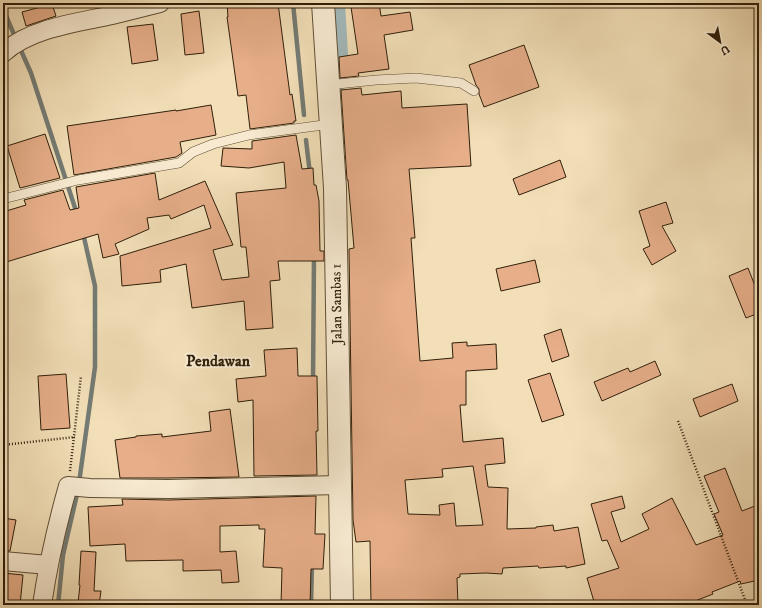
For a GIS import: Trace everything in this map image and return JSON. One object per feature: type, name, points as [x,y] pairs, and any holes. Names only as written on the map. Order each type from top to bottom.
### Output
[{"type":"street","points":[[13,45],[37,34],[84,20],[160,3]]},
{"type":"street","name":"Jalan Sambas 1","points":[[322,3],[335,188],[342,605]]},
{"type":"street","points":[[42,605],[48,565],[56,531],[78,487],[168,489],[339,485]]},
{"type":"street","points":[[3,561],[48,565]]},
{"type":"lane","points":[[328,85],[416,78],[461,83],[474,91]]},
{"type":"lane","points":[[3,199],[78,180],[179,163],[193,152],[213,144],[249,136],[331,124]]},
{"type":"path","points":[[78,487],[75,437],[81,376]]},
{"type":"path","points":[[678,421],[747,605]]},
{"type":"path","points":[[3,444],[75,437]]},
{"type":"building","points":[[227,3],[278,3],[290,95],[292,94],[296,121],[294,121],[294,123],[250,129],[246,95],[238,96],[227,17]]},
{"type":"building","points":[[379,3],[381,16],[410,12],[413,30],[384,35],[389,69],[358,73],[359,76],[340,78],[339,57],[358,54],[351,7]]},
{"type":"building","points":[[52,4],[56,16],[26,26],[22,12]]},
{"type":"building","points":[[199,11],[204,53],[185,55],[181,14]]},
{"type":"building","points":[[153,24],[158,60],[132,64],[127,27]]},
{"type":"building","points":[[524,45],[539,87],[484,107],[479,94],[479,89],[476,85],[469,65]]},
{"type":"building","points":[[361,88],[362,95],[401,91],[402,108],[467,104],[471,166],[409,169],[415,238],[411,238],[420,361],[453,358],[452,343],[467,342],[467,346],[496,344],[497,369],[466,371],[466,405],[460,405],[463,442],[503,438],[505,463],[485,465],[488,487],[508,488],[507,529],[536,528],[553,525],[554,531],[578,527],[585,564],[566,568],[566,566],[539,568],[538,566],[503,568],[502,574],[460,574],[460,577],[457,578],[458,605],[371,605],[370,541],[356,542],[353,520],[349,249],[354,248],[347,180],[341,90]],"holes":[[[473,466],[483,525],[456,526],[454,503],[439,505],[440,515],[408,514],[405,480],[443,477],[442,469]]]},
{"type":"building","points":[[211,105],[216,135],[180,142],[182,153],[176,157],[74,175],[67,126]]},
{"type":"building","points":[[45,134],[60,178],[20,188],[7,146]]},
{"type":"building","points":[[296,135],[302,169],[313,168],[314,185],[316,185],[319,201],[320,251],[324,251],[324,261],[278,261],[280,280],[270,281],[273,328],[246,330],[244,301],[192,308],[186,264],[160,270],[161,282],[122,286],[120,256],[211,228],[204,205],[171,219],[169,215],[147,218],[149,229],[115,244],[119,254],[103,258],[98,234],[3,263],[3,212],[26,205],[24,200],[63,190],[70,210],[79,208],[76,187],[155,173],[159,200],[205,181],[233,245],[213,250],[222,280],[249,277],[246,247],[241,247],[236,193],[286,188],[284,162],[249,168],[221,166],[223,148],[252,149],[252,141]]},
{"type":"building","points":[[560,160],[566,177],[519,195],[513,179]]},
{"type":"building","points":[[666,202],[673,223],[662,226],[676,251],[652,265],[643,249],[650,246],[639,211]]},
{"type":"building","points":[[535,260],[540,282],[501,291],[496,269]]},
{"type":"building","points":[[748,268],[759,296],[759,313],[746,318],[729,276]]},
{"type":"building","points":[[561,329],[569,356],[552,362],[544,335]]},
{"type":"building","points":[[297,348],[298,376],[317,376],[317,475],[254,476],[253,400],[238,402],[236,379],[266,376],[264,350]]},
{"type":"building","points":[[655,361],[661,375],[602,401],[594,382],[628,368],[630,372]]},
{"type":"building","points":[[550,373],[564,415],[542,422],[528,380]]},
{"type":"building","points":[[66,374],[70,428],[41,430],[38,376]]},
{"type":"building","points":[[732,384],[738,401],[700,417],[693,399]]},
{"type":"building","points":[[230,409],[239,477],[120,478],[115,440],[136,436],[162,434],[162,437],[211,431],[209,412]]},
{"type":"building","points":[[725,468],[742,511],[755,506],[759,519],[759,580],[741,584],[740,581],[685,605],[595,605],[587,578],[619,568],[607,540],[602,541],[591,504],[622,496],[625,508],[611,512],[621,542],[649,529],[642,514],[672,498],[696,545],[723,535],[714,514],[719,512],[704,476]]},
{"type":"building","points":[[316,496],[315,534],[325,534],[323,569],[311,569],[310,605],[281,605],[282,568],[263,567],[265,529],[259,529],[259,525],[220,526],[220,552],[236,551],[239,582],[222,583],[221,570],[183,571],[183,560],[126,561],[125,544],[90,546],[88,507],[123,505],[122,499],[168,500]]},
{"type":"building","points":[[3,518],[16,520],[10,551],[3,551]]},
{"type":"building","points":[[81,551],[96,552],[94,591],[101,591],[99,605],[78,603]]},
{"type":"building","points":[[3,573],[23,575],[20,605],[3,605]]},
{"type":"waterway","points":[[293,3],[304,115]]},
{"type":"waterway","points":[[337,3],[341,71]]},
{"type":"waterway","points":[[3,9],[16,39]]},
{"type":"waterway","points":[[19,46],[31,73],[77,214]]},
{"type":"waterway","points":[[341,96],[342,141]]},
{"type":"waterway","points":[[306,140],[310,174]]},
{"type":"waterway","points":[[79,483],[95,367],[95,286],[83,233]]},
{"type":"waterway","points":[[313,382],[314,255]]},
{"type":"waterway","points":[[58,605],[63,555],[78,490]]},
{"type":"waterway","points":[[311,605],[312,563]]},
{"type":"district","name":"Pendawan","points":[[218,360]]}]
